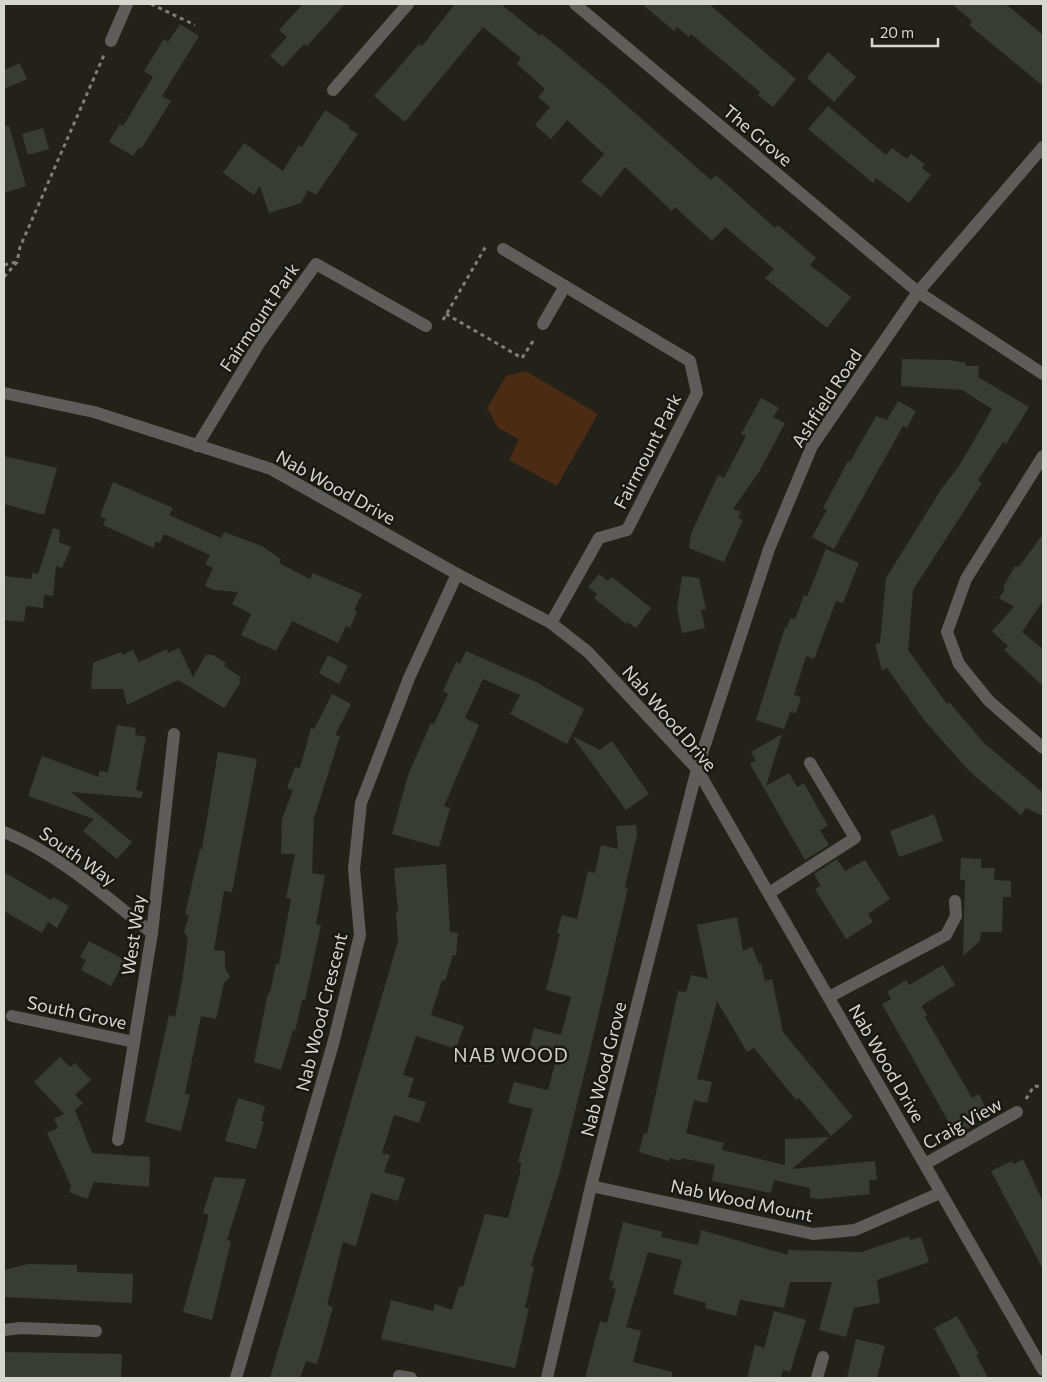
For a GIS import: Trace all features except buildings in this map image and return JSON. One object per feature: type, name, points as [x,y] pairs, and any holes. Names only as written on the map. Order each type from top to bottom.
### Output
[{"type":"street","points":[[111,41],[127,4]]},
{"type":"street","points":[[333,90],[408,4]]},
{"type":"street","name":"The Grove","points":[[575,4],[918,292],[1043,374]]},
{"type":"street","name":"Ashfield Road","points":[[697,769],[769,548],[812,446],[918,292],[1043,147]]},
{"type":"street","name":"Fairmount Park","points":[[503,249],[690,361],[698,393],[627,530],[599,538],[551,623]]},
{"type":"street","name":"Fairmount Park","points":[[197,446],[260,342],[316,264],[426,326]]},
{"type":"street","points":[[543,324],[565,286]]},
{"type":"street","name":"Nab Wood Drive","points":[[4,393],[94,412],[271,469],[457,574],[551,623],[588,652],[697,769],[1043,1370]]},
{"type":"street","points":[[1043,456],[966,579],[947,632],[959,664],[989,701],[1043,748]]},
{"type":"street","name":"Nab Wood Crescent","points":[[236,1378],[333,1044],[360,935],[354,869],[361,803],[409,678],[457,574]]},
{"type":"street","name":"West Way","points":[[118,1140],[152,933],[174,734]]},
{"type":"street","points":[[769,894],[855,838],[810,763]]},
{"type":"street","name":"Nab Wood Grove","points":[[548,1378],[591,1186],[697,769]]},
{"type":"street","name":"South Way","points":[[4,832],[24,840],[87,882],[152,933]]},
{"type":"street","points":[[829,997],[933,943],[950,930],[956,916],[955,901]]},
{"type":"street","name":"South Grove","points":[[12,1016],[134,1042]]},
{"type":"street","name":"Craig View","points":[[925,1164],[1017,1112]]},
{"type":"street","name":"Nab Wood Mount","points":[[591,1186],[814,1234],[855,1230],[940,1193]]},
{"type":"street","points":[[4,1330],[20,1328],[96,1331]]},
{"type":"street","points":[[818,1378],[823,1357]]},
{"type":"path","points":[[151,4],[195,25]]},
{"type":"path","points":[[4,278],[17,262],[20,247],[111,41]]},
{"type":"path","points":[[440,326],[488,242],[503,249]]},
{"type":"path","points":[[4,266],[17,262]]},
{"type":"path","points":[[446,314],[522,358],[543,324]]},
{"type":"path","points":[[1017,1112],[1034,1086],[1043,1087]]},
{"type":"shaded area","points":[[526,371],[598,414],[557,486],[509,460],[519,439],[498,428],[487,408],[506,376]]},
{"type":"district","name":"NAB WOOD","points":[[511,1054]]}]
